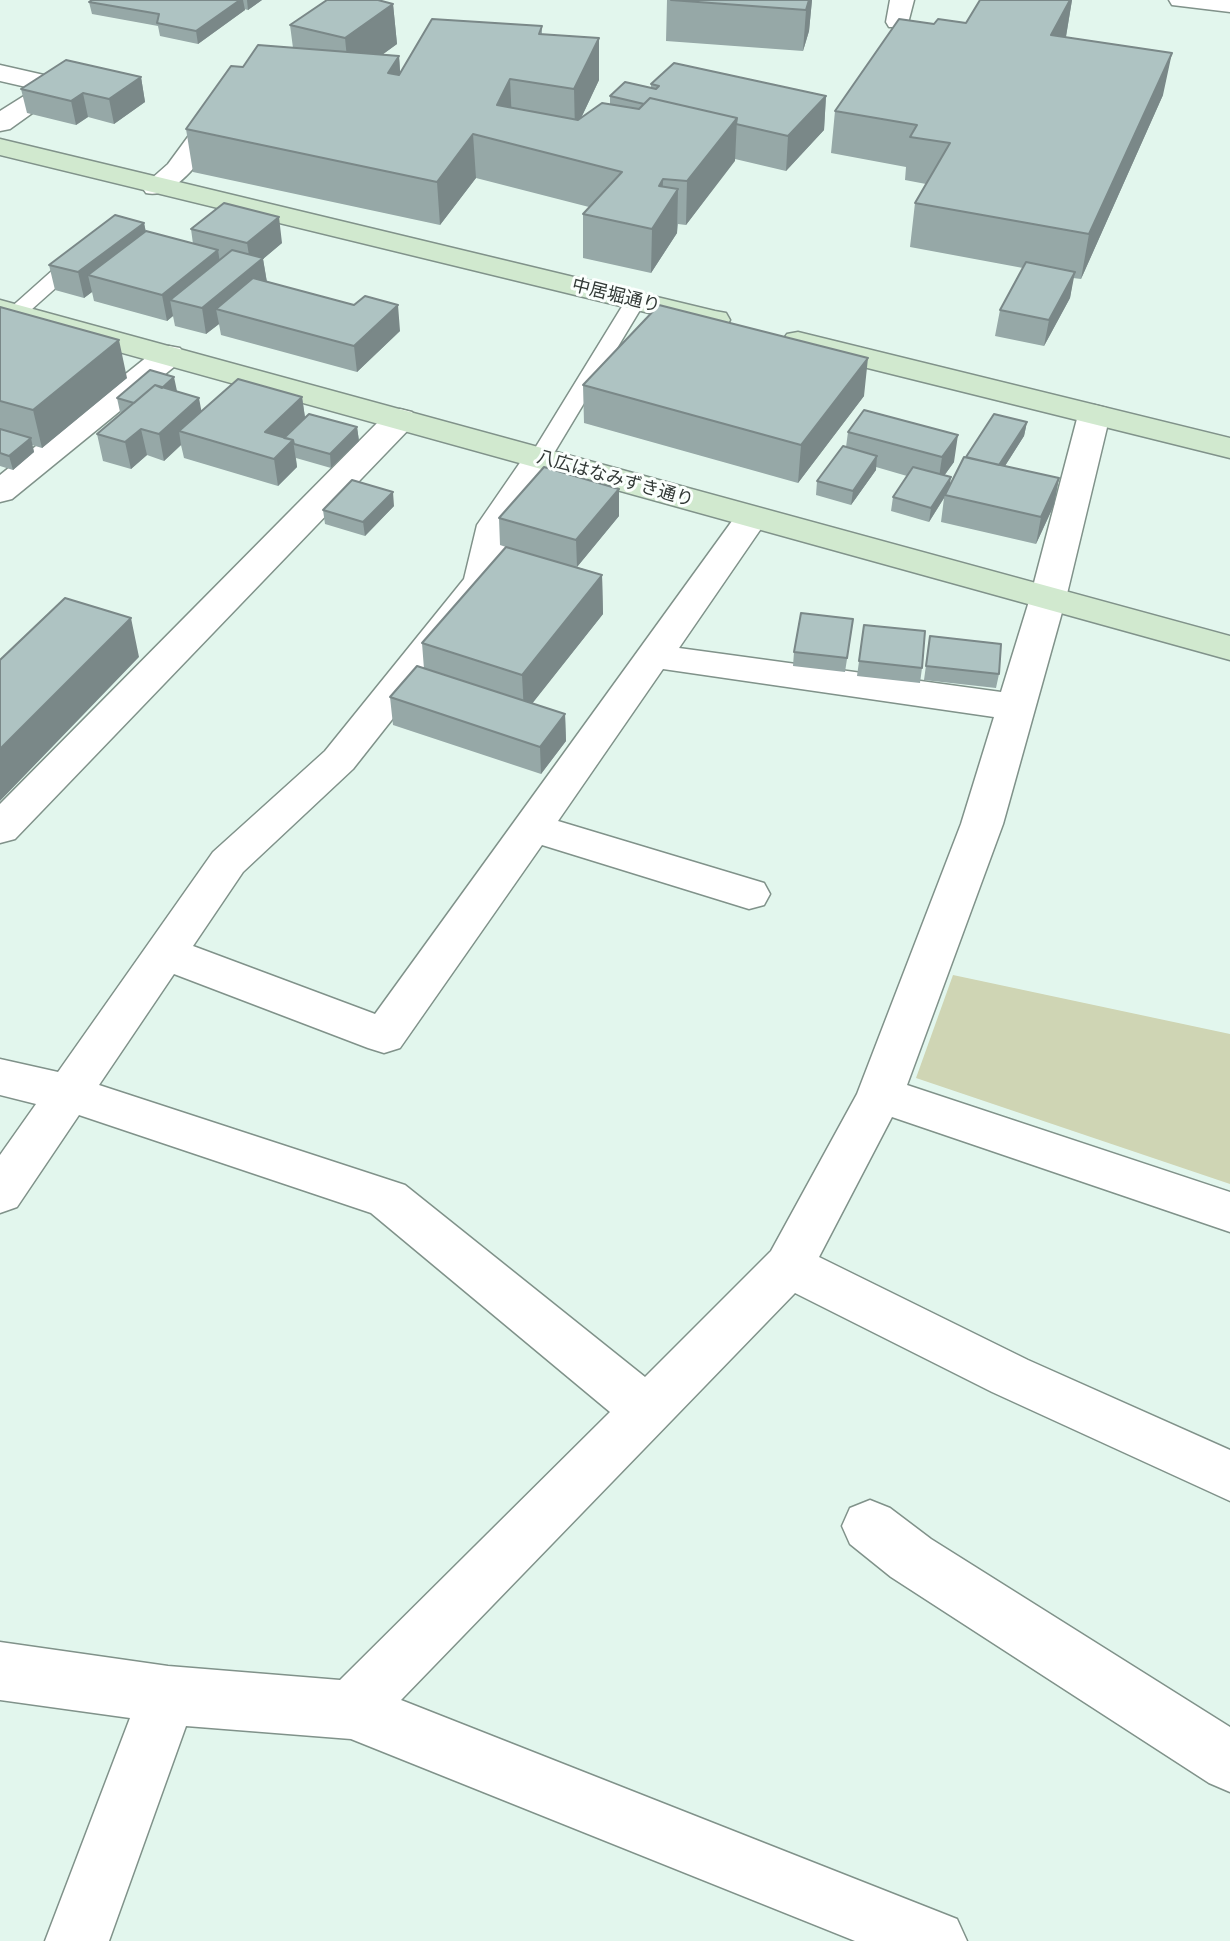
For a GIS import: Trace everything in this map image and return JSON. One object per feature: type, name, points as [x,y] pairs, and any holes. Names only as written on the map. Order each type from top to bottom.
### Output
[{"type":"street","points":[[1181,0],[1230,5]]},
{"type":"street","points":[[0,73],[57,86],[0,123]]},
{"type":"street","points":[[156,187],[178,170],[233,94],[245,85]]},
{"type":"street","name":"中居堀通り","points":[[0,147],[743,327]]},
{"type":"street","name":"八広はなみずき通り","points":[[7,312],[1230,648]]},
{"type":"street","points":[[773,335],[1230,448]]},
{"type":"street","points":[[0,492],[169,355]]},
{"type":"street","points":[[351,1710],[789,1266],[880,1095],[982,824],[1048,598],[1094,415]]},
{"type":"street","points":[[0,829],[400,419]]},
{"type":"street","points":[[0,1193],[228,862],[339,760],[482,581],[494,525],[540,458]]},
{"type":"street","points":[[165,953],[384,1036],[752,517]]},
{"type":"street","points":[[653,656],[1015,707]]},
{"type":"street","points":[[532,827],[749,894]]},
{"type":"street","points":[[0,1077],[68,1093],[388,1199],[645,1409]]},
{"type":"street","points":[[880,1095],[1230,1212]]},
{"type":"street","points":[[789,1266],[1010,1376],[1230,1476]]},
{"type":"street","points":[[870,1526],[911,1558],[1230,1762]]},
{"type":"street","points":[[0,1671],[168,1695],[351,1710],[935,1941]]},
{"type":"street","points":[[77,1941],[168,1695]]},
{"type":"lane","points":[[7,312],[91,246]]},
{"type":"lane","points":[[540,458],[636,300]]},
{"type":"green space","points":[[953,975],[1230,1034],[1230,1184],[916,1078]]},
{"type":"building","points":[[240,0],[196,31],[157,23],[159,14],[89,2]]},
{"type":"building","points":[[327,0],[378,0],[393,4],[345,38],[290,25]]},
{"type":"building","points":[[671,0],[809,0],[806,10]]},
{"type":"building","points":[[980,0],[1070,0],[1051,35],[1172,53],[1089,234],[915,203],[950,143],[910,137],[917,125],[835,111],[899,19],[934,24],[938,19],[966,23]]},
{"type":"building","points":[[432,19],[542,26],[539,34],[599,38],[574,89],[510,79],[497,105],[578,120],[602,103],[639,109],[650,98],[737,118],[687,181],[663,179],[659,186],[678,189],[652,229],[583,214],[622,172],[473,134],[437,182],[186,129],[231,66],[243,67],[258,45],[399,56],[388,73],[399,75]]},
{"type":"building","points":[[66,60],[141,77],[109,99],[83,93],[71,101],[21,89]]},
{"type":"building","points":[[674,63],[826,96],[788,136],[736,124],[737,118],[650,98],[644,104],[610,96],[625,82],[656,89],[659,86],[651,84]]},
{"type":"building","points":[[224,203],[279,217],[247,243],[191,229]]},
{"type":"building","points":[[115,215],[144,223],[78,272],[49,265]]},
{"type":"building","points":[[146,231],[218,250],[162,295],[88,275]]},
{"type":"building","points":[[232,250],[263,258],[202,308],[170,300]]},
{"type":"building","points":[[1026,262],[1075,272],[1049,320],[1000,310]]},
{"type":"building","points":[[253,278],[354,305],[365,296],[398,305],[354,346],[216,309]]},
{"type":"building","points":[[659,305],[868,358],[801,445],[583,385]]},
{"type":"building","points":[[0,307],[119,340],[33,410],[0,401]]},
{"type":"building","points":[[150,370],[174,377],[162,388],[155,385],[134,403],[117,398]]},
{"type":"building","points":[[238,379],[302,397],[265,432],[293,440],[274,459],[179,431]]},
{"type":"building","points":[[155,385],[199,398],[159,434],[141,429],[125,442],[97,434]]},
{"type":"building","points":[[864,410],[958,435],[942,457],[848,432]]},
{"type":"building","points":[[309,414],[357,427],[330,454],[284,438]]},
{"type":"building","points":[[994,414],[1027,422],[999,465],[966,457]]},
{"type":"building","points":[[0,429],[31,438],[9,456],[0,453]]},
{"type":"building","points":[[843,446],[877,456],[853,491],[817,481]]},
{"type":"building","points":[[964,457],[1059,478],[1041,517],[945,495]]},
{"type":"building","points":[[544,467],[619,489],[576,540],[499,518]]},
{"type":"building","points":[[913,467],[951,477],[931,508],[893,497]]},
{"type":"building","points":[[352,480],[393,492],[363,522],[323,510]]},
{"type":"building","points":[[506,547],[602,575],[522,675],[422,643]]},
{"type":"building","points":[[65,598],[131,618],[0,749],[0,660]]},
{"type":"building","points":[[801,613],[853,619],[847,658],[794,652]]},
{"type":"building","points":[[864,625],[925,631],[922,668],[859,661]]},
{"type":"building","points":[[930,636],[1001,644],[999,674],[926,666]]},
{"type":"building","points":[[417,666],[565,714],[540,747],[390,697]]}]
